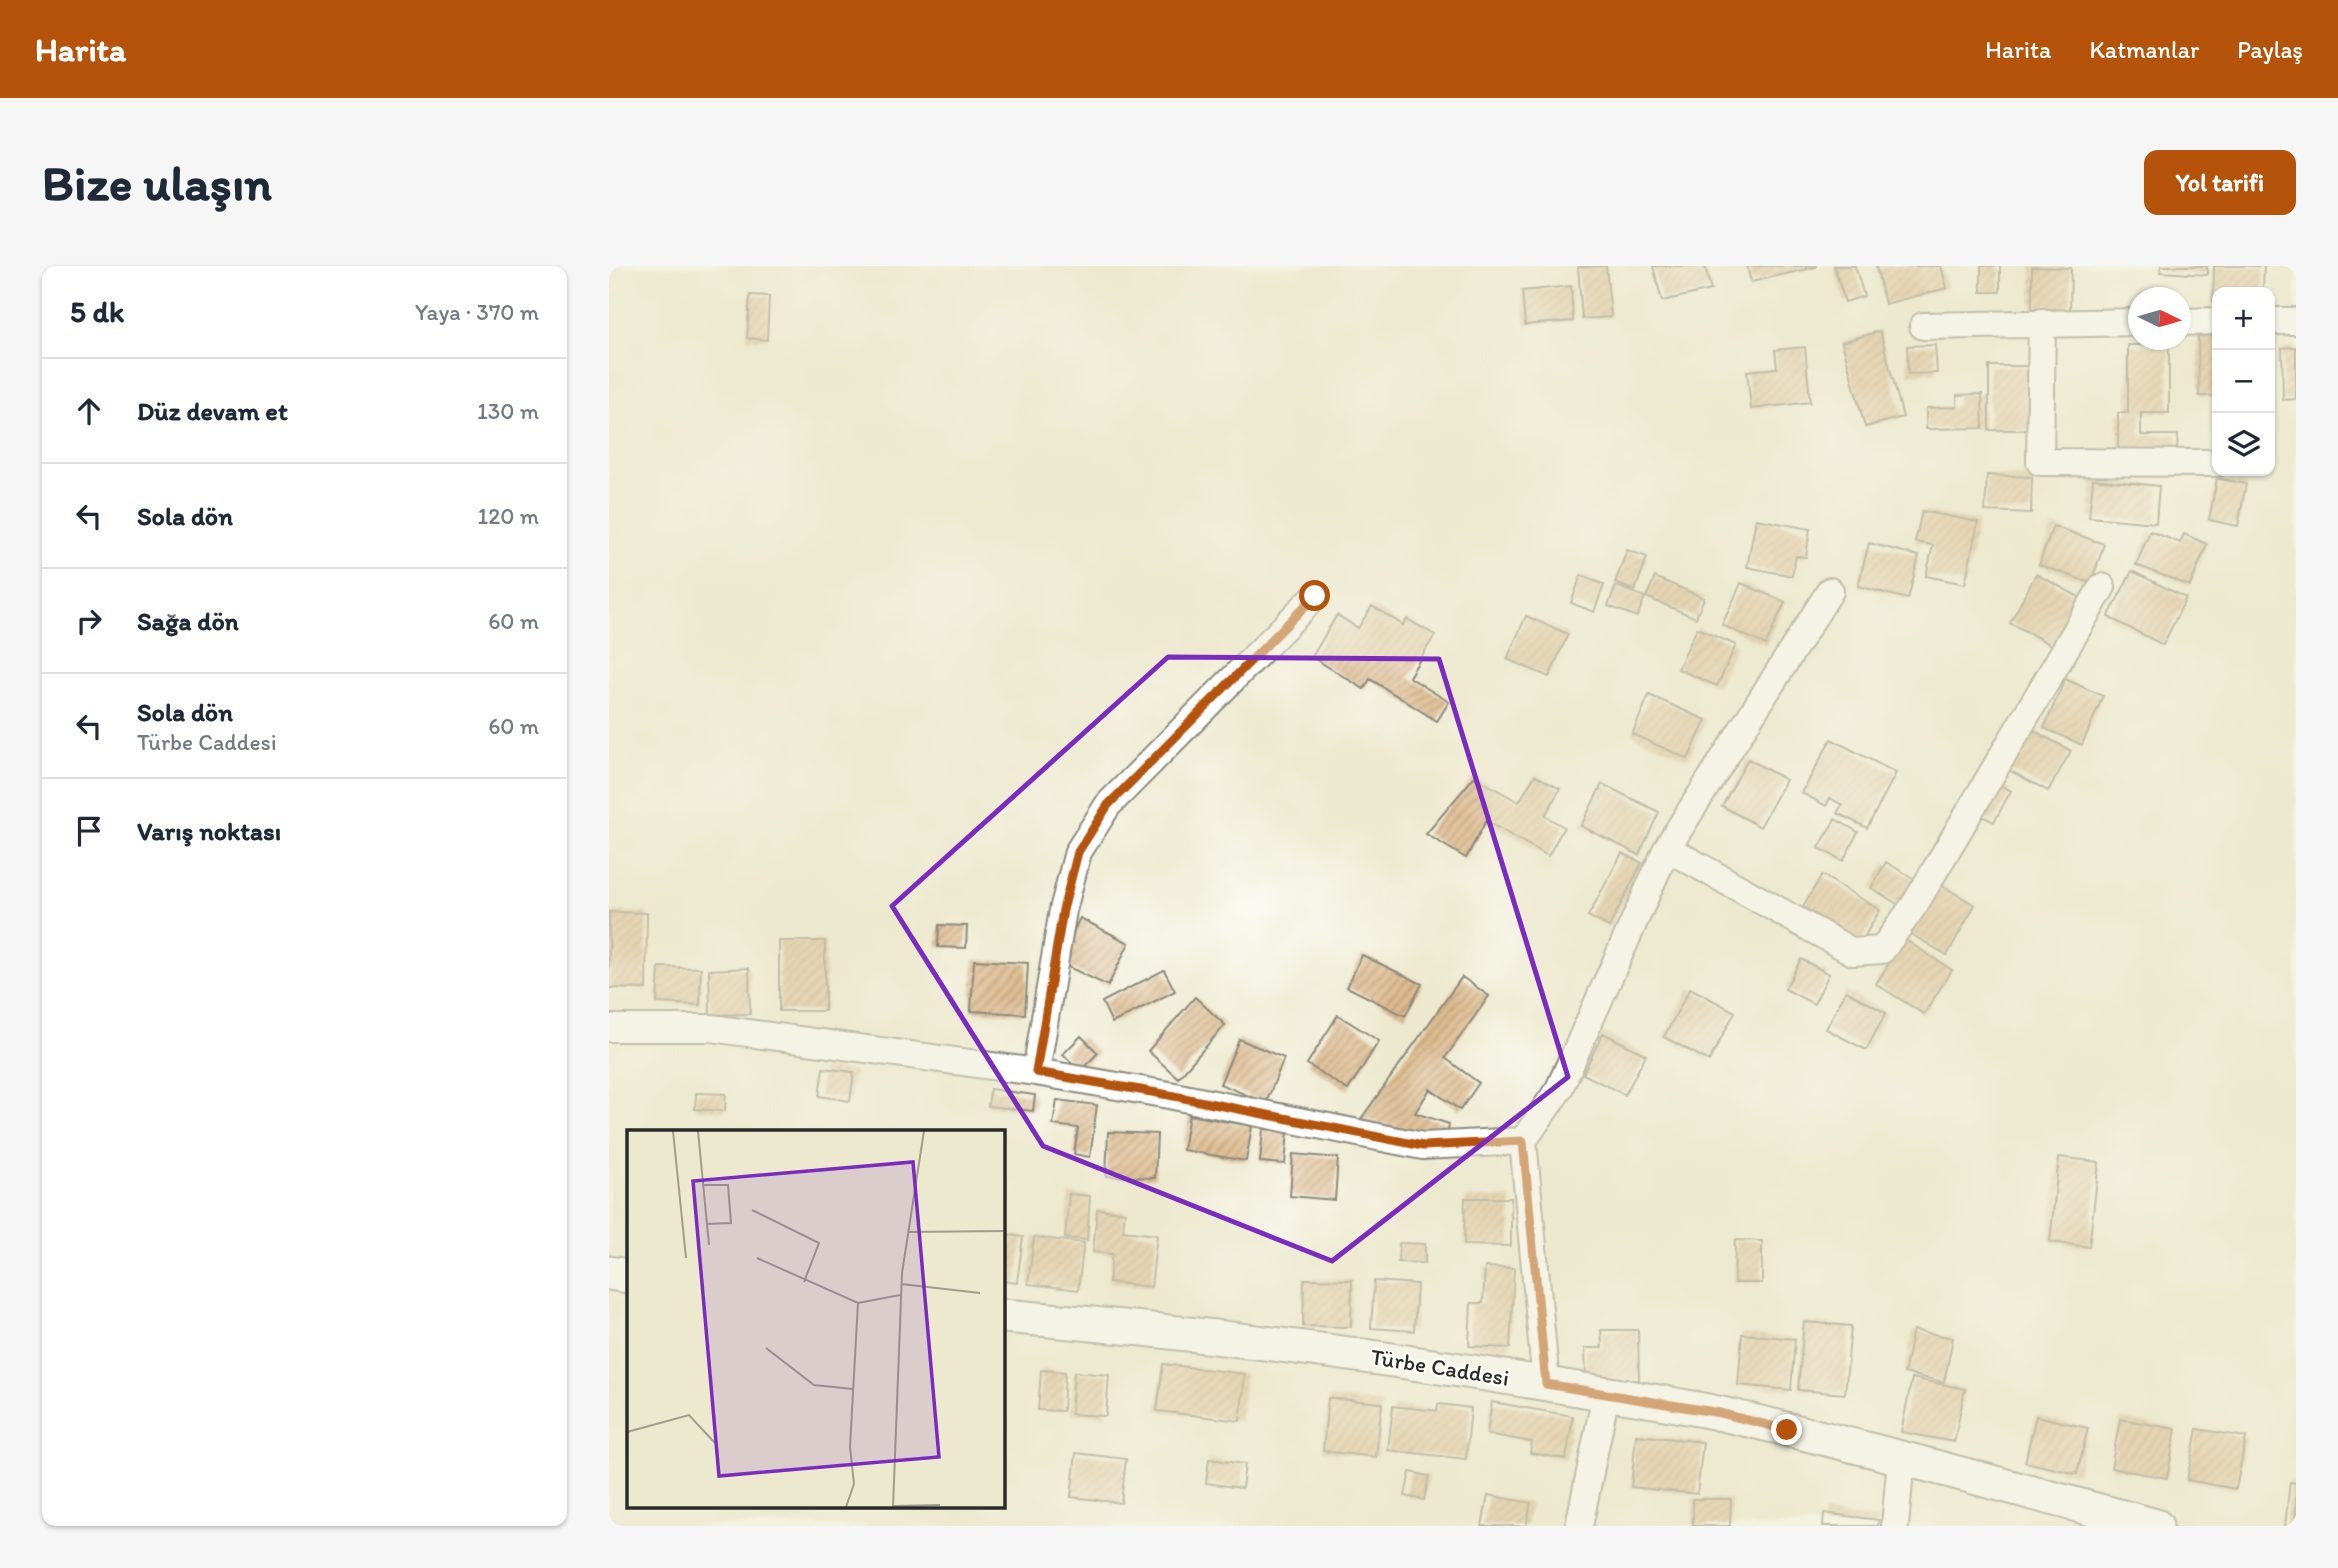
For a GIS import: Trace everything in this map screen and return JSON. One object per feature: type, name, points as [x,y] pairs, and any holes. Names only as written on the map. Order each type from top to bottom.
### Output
[{"type":"street","points":[[2191,322],[2212,321]]},
{"type":"street","points":[[2275,321],[2296,321]]},
{"type":"street","points":[[2042,322],[2040,462],[2212,463]]},
{"type":"street","points":[[1923,326],[2128,322]]},
{"type":"street","points":[[1667,848],[1853,952],[1882,950],[1915,904],[2102,587]]},
{"type":"street","points":[[1546,1384],[1523,1141],[1559,1089],[1667,848],[1830,591]]},
{"type":"street","points":[[1036,1072],[1063,910],[1078,852],[1108,805],[1315,596]]},
{"type":"street","points":[[609,1028],[711,1028],[1036,1072],[1169,1095],[1423,1146],[1523,1141]]},
{"type":"street","points":[[609,1273],[627,1276]]},
{"type":"street","name":"Türbe Caddesi","points":[[1005,1316],[1290,1345],[1720,1413],[2156,1526]]},
{"type":"street","points":[[1579,1526],[1606,1394]]},
{"type":"street","points":[[1895,1526],[1901,1460]]},
{"type":"highlighted area","points":[[1168,657],[1439,659],[1568,1077],[1332,1261],[1043,1146],[892,906]]},
{"type":"building","points":[[1606,266],[1611,317],[1582,319],[1578,267]]},
{"type":"building","points":[[1653,266],[1705,266],[1711,290],[1662,301]]},
{"type":"building","points":[[1747,266],[1816,266],[1816,267],[1751,282]]},
{"type":"building","points":[[1834,266],[1855,266],[1864,296],[1845,302]]},
{"type":"building","points":[[1876,266],[1941,266],[1947,288],[1885,304]]},
{"type":"building","points":[[1981,266],[2000,266],[2000,292],[1981,292]]},
{"type":"building","points":[[2161,266],[2207,266],[2207,275],[2160,272]]},
{"type":"building","points":[[2214,266],[2264,266],[2263,287],[2213,287]]},
{"type":"building","points":[[2032,267],[2071,268],[2070,310],[2032,309]]},
{"type":"building","points":[[1571,286],[1573,321],[1525,325],[1522,291]]},
{"type":"building","points":[[750,295],[769,296],[767,340],[747,338]]},
{"type":"building","points":[[1880,331],[1903,417],[1865,427],[1842,342]]},
{"type":"building","points":[[2198,336],[2212,336],[2212,396],[2199,396]]},
{"type":"building","points":[[1935,345],[1937,373],[1908,374],[1907,346]]},
{"type":"building","points":[[1805,347],[1810,402],[1751,409],[1747,371],[1777,368],[1775,350]]},
{"type":"building","points":[[2296,347],[2296,399],[2283,400],[2282,348]]},
{"type":"building","points":[[2128,350],[2169,350],[2169,413],[2141,413],[2141,435],[2178,435],[2177,449],[2118,449],[2118,413],[2128,413]]},
{"type":"building","points":[[1989,366],[2032,366],[2032,430],[1989,430]]},
{"type":"building","points":[[1982,394],[1983,428],[1926,429],[1926,408],[1957,407],[1957,395]]},
{"type":"building","points":[[1987,475],[2032,477],[2031,513],[1985,511]]},
{"type":"building","points":[[2217,478],[2246,484],[2238,526],[2209,520]]},
{"type":"building","points":[[2093,479],[2159,486],[2156,523],[2089,517]]},
{"type":"building","points":[[1922,511],[1978,522],[1965,584],[1926,576],[1933,545],[1915,542]]},
{"type":"building","points":[[1756,519],[1810,529],[1806,557],[1796,556],[1792,576],[1747,567]]},
{"type":"building","points":[[2053,526],[2104,544],[2091,583],[2039,565]]},
{"type":"building","points":[[2150,531],[2180,543],[2184,534],[2207,544],[2190,586],[2136,565]]},
{"type":"building","points":[[1869,543],[1919,556],[1908,599],[1858,586]]},
{"type":"building","points":[[1627,550],[1647,557],[1635,591],[1615,583]]},
{"type":"building","points":[[2132,571],[2186,598],[2163,645],[2108,617]]},
{"type":"building","points":[[2036,574],[2081,598],[2055,647],[2010,623]]},
{"type":"building","points":[[1581,575],[1604,585],[1594,612],[1571,603]]},
{"type":"building","points":[[1655,577],[1704,598],[1696,618],[1646,597]]},
{"type":"building","points":[[1741,583],[1785,602],[1766,645],[1722,625]]},
{"type":"building","points":[[1616,586],[1645,597],[1637,617],[1608,606]]},
{"type":"building","points":[[1372,606],[1403,625],[1407,619],[1435,635],[1409,677],[1449,702],[1437,721],[1370,679],[1364,689],[1312,657],[1337,615],[1358,628]]},
{"type":"building","points":[[1526,616],[1568,634],[1549,677],[1507,659]]},
{"type":"building","points":[[1697,628],[1736,645],[1717,686],[1678,669]]},
{"type":"building","points":[[2065,679],[2103,696],[2082,745],[2044,728]]},
{"type":"building","points":[[1649,695],[1706,720],[1688,759],[1632,734]]},
{"type":"building","points":[[2029,728],[2071,751],[2048,791],[2007,769]]},
{"type":"building","points":[[1831,739],[1896,773],[1867,828],[1837,813],[1842,805],[1830,798],[1826,806],[1802,793]]},
{"type":"building","points":[[1748,759],[1786,780],[1760,827],[1722,806]]},
{"type":"building","points":[[1535,775],[1560,789],[1545,816],[1564,827],[1548,856],[1486,821],[1466,858],[1426,834],[1474,777],[1519,802]]},
{"type":"building","points":[[1993,781],[2011,791],[1994,822],[1976,813]]},
{"type":"building","points":[[1602,784],[1659,812],[1639,855],[1581,826]]},
{"type":"building","points":[[1835,819],[1858,832],[1843,861],[1819,848]]},
{"type":"building","points":[[1622,853],[1642,863],[1609,927],[1588,916]]},
{"type":"building","points":[[1886,862],[1916,880],[1901,906],[1871,888]]},
{"type":"building","points":[[1822,875],[1880,910],[1861,942],[1803,907]]},
{"type":"building","points":[[1939,884],[1975,905],[1947,955],[1911,934]]},
{"type":"building","points":[[609,912],[647,913],[646,989],[609,988]]},
{"type":"building","points":[[1080,918],[1129,943],[1108,986],[1058,962]]},
{"type":"building","points":[[939,925],[967,926],[966,948],[938,947]]},
{"type":"building","points":[[1904,939],[1952,970],[1924,1014],[1876,984]]},
{"type":"building","points":[[779,941],[825,941],[825,1011],[779,1011]]},
{"type":"building","points":[[1362,955],[1422,984],[1405,1016],[1347,987]]},
{"type":"building","points":[[1801,959],[1829,974],[1814,1004],[1785,989]]},
{"type":"building","points":[[974,960],[1028,963],[1025,1014],[971,1011]]},
{"type":"building","points":[[659,967],[701,968],[700,1005],[657,1003]]},
{"type":"building","points":[[749,968],[750,1014],[710,1015],[709,970]]},
{"type":"building","points":[[1164,970],[1175,991],[1112,1023],[1102,1002]]},
{"type":"building","points":[[1462,977],[1489,996],[1445,1058],[1479,1083],[1460,1110],[1430,1089],[1415,1113],[1449,1124],[1447,1140],[1361,1119]]},
{"type":"building","points":[[1690,988],[1735,1012],[1709,1061],[1664,1037]]},
{"type":"building","points":[[1846,991],[1886,1013],[1866,1050],[1826,1029]]},
{"type":"building","points":[[1195,997],[1225,1025],[1178,1078],[1148,1051]]},
{"type":"building","points":[[1338,1015],[1379,1041],[1348,1090],[1307,1064]]},
{"type":"building","points":[[1603,1033],[1646,1055],[1625,1095],[1583,1074]]},
{"type":"building","points":[[1081,1036],[1098,1053],[1080,1071],[1063,1054]]},
{"type":"building","points":[[1239,1039],[1284,1058],[1266,1103],[1220,1084]]},
{"type":"building","points":[[823,1068],[854,1072],[850,1101],[819,1096]]},
{"type":"building","points":[[990,1089],[1035,1095],[1033,1111],[988,1106]]},
{"type":"building","points":[[696,1093],[726,1094],[725,1111],[695,1109]]},
{"type":"building","points":[[1057,1100],[1097,1105],[1090,1157],[1074,1154],[1078,1128],[1053,1125]]},
{"type":"building","points":[[1189,1115],[1252,1126],[1246,1161],[1183,1150]]},
{"type":"building","points":[[1263,1129],[1288,1131],[1285,1164],[1260,1162]]},
{"type":"building","points":[[1108,1132],[1157,1134],[1155,1178],[1106,1176]]},
{"type":"building","points":[[1293,1154],[1338,1158],[1335,1200],[1290,1196]]},
{"type":"building","points":[[2059,1157],[2099,1162],[2089,1247],[2050,1242]]},
{"type":"building","points":[[1069,1194],[1090,1196],[1087,1240],[1065,1238]]},
{"type":"building","points":[[1465,1198],[1511,1198],[1511,1246],[1464,1245]]},
{"type":"building","points":[[1097,1209],[1125,1212],[1123,1231],[1157,1235],[1151,1287],[1109,1282],[1112,1254],[1093,1252]]},
{"type":"building","points":[[1005,1234],[1023,1237],[1017,1283],[1005,1281]]},
{"type":"building","points":[[1034,1237],[1084,1243],[1078,1290],[1028,1284]]},
{"type":"building","points":[[1735,1240],[1762,1241],[1762,1283],[1734,1283]]},
{"type":"building","points":[[1399,1243],[1425,1244],[1425,1263],[1398,1262]]},
{"type":"building","points":[[1485,1267],[1514,1268],[1510,1348],[1469,1346],[1471,1303],[1483,1303]]},
{"type":"building","points":[[1304,1279],[1352,1280],[1351,1327],[1303,1326]]},
{"type":"building","points":[[1374,1281],[1417,1284],[1414,1331],[1371,1328]]},
{"type":"building","points":[[1804,1322],[1851,1326],[1845,1394],[1798,1390]]},
{"type":"building","points":[[1601,1330],[1638,1330],[1639,1380],[1586,1381],[1585,1348],[1602,1348]]},
{"type":"building","points":[[1913,1330],[1953,1338],[1944,1382],[1904,1373]]},
{"type":"building","points":[[1742,1334],[1795,1339],[1791,1390],[1738,1385]]},
{"type":"building","points":[[1163,1364],[1245,1374],[1240,1421],[1157,1411]]},
{"type":"building","points":[[1041,1370],[1065,1372],[1063,1411],[1038,1410]]},
{"type":"building","points":[[1074,1372],[1109,1375],[1106,1416],[1071,1414]]},
{"type":"building","points":[[1912,1378],[1965,1389],[1954,1442],[1901,1432]]},
{"type":"building","points":[[1328,1398],[1382,1403],[1376,1457],[1323,1451]]},
{"type":"building","points":[[1492,1402],[1573,1416],[1566,1459],[1530,1453],[1532,1442],[1487,1434]]},
{"type":"building","points":[[1438,1404],[1471,1408],[1466,1459],[1388,1450],[1393,1406],[1437,1411]]},
{"type":"building","points":[[2036,1416],[2088,1428],[2077,1474],[2025,1462]]},
{"type":"building","points":[[2120,1419],[2176,1429],[2167,1478],[2111,1468]]},
{"type":"building","points":[[2197,1429],[2246,1437],[2236,1489],[2187,1480]]},
{"type":"building","points":[[1636,1435],[1703,1442],[1697,1494],[1631,1487]]},
{"type":"building","points":[[1076,1453],[1126,1459],[1121,1503],[1071,1497]]},
{"type":"building","points":[[1209,1459],[1245,1464],[1242,1488],[1206,1483]]},
{"type":"building","points":[[1410,1472],[1429,1476],[1424,1500],[1405,1496]]},
{"type":"building","points":[[2290,1482],[2296,1483],[2296,1526],[2285,1526]]},
{"type":"building","points":[[1488,1495],[1531,1503],[1526,1526],[1482,1526]]},
{"type":"building","points":[[1693,1499],[1731,1499],[1730,1526],[1693,1526]]},
{"type":"building","points":[[1824,1513],[1879,1520],[1878,1526],[1823,1526]]},
{"type":"route","points":[[1315,596],[1108,805],[1078,852],[1063,910],[1036,1072],[1169,1095],[1423,1146],[1523,1141],[1546,1384],[1720,1413],[1787,1430]]}]
